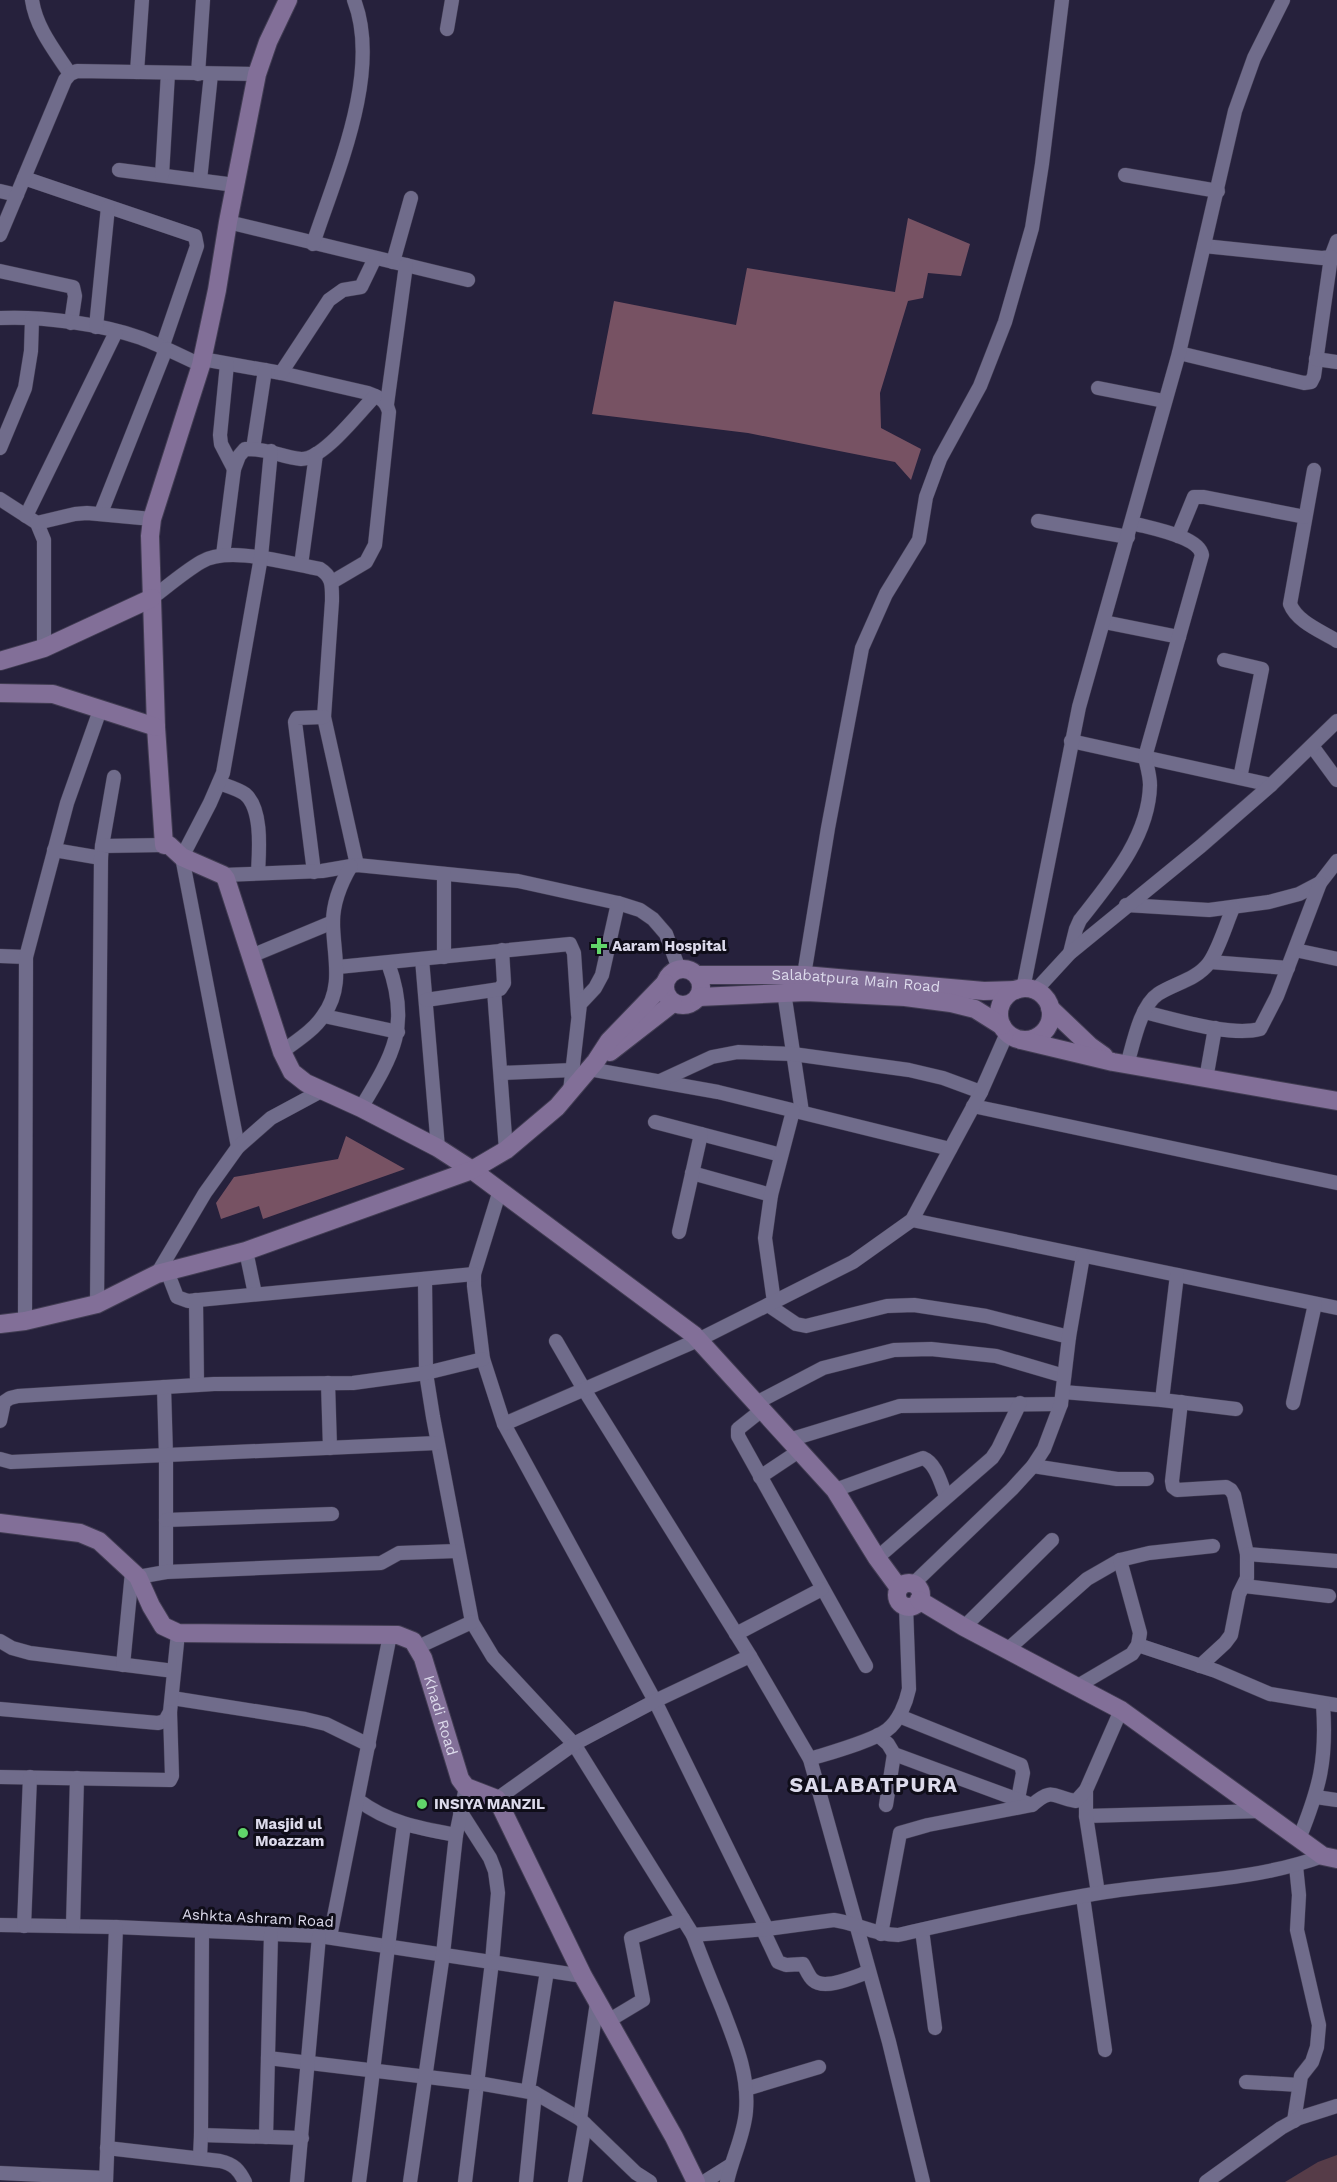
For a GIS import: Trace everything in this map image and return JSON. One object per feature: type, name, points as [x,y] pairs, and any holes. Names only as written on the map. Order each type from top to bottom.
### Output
[{"type":"street","points":[[32,0],[39,26],[70,74]]},
{"type":"street","points":[[137,72],[142,0]]},
{"type":"street","points":[[200,180],[205,74],[203,0]]},
{"type":"street","points":[[164,845],[156,727],[152,519],[201,362],[217,290],[257,74],[268,42],[288,0]]},
{"type":"street","points":[[314,243],[360,92],[363,60],[354,0]]},
{"type":"street","points":[[447,28],[452,0]]},
{"type":"street","points":[[804,975],[828,828],[862,648],[885,594],[919,540],[926,497],[940,459],[980,386],[1005,322],[1032,228],[1062,0]]},
{"type":"street","points":[[1024,990],[1071,741],[1086,677],[1104,622],[1179,353],[1243,83],[1283,0]]},
{"type":"street","points":[[0,235],[3,220],[17,195],[65,80],[70,74],[77,71],[257,74]]},
{"type":"street","points":[[162,175],[168,73]]},
{"type":"street","points":[[119,170],[235,185]]},
{"type":"street","points":[[1125,176],[1218,190]]},
{"type":"street","points":[[24,178],[190,233],[197,240],[164,348],[101,513]]},
{"type":"street","points":[[0,191],[17,195]]},
{"type":"street","points":[[332,582],[366,562],[375,545],[389,412],[387,404],[399,264],[411,198]]},
{"type":"street","points":[[96,327],[108,207]]},
{"type":"street","points":[[228,222],[468,280]]},
{"type":"street","points":[[1179,353],[1304,383],[1311,382],[1317,359],[1331,257],[1337,241]]},
{"type":"street","points":[[1204,246],[1331,257]]},
{"type":"street","points":[[281,373],[329,300],[343,290],[361,287],[375,258]]},
{"type":"street","points":[[0,271],[73,287],[75,296],[71,322]]},
{"type":"street","points":[[0,318],[71,322],[96,327],[140,338],[201,362],[281,373],[375,396],[387,404]]},
{"type":"street","points":[[0,448],[25,388],[31,351],[32,319]]},
{"type":"street","points":[[31,520],[116,332]]},
{"type":"street","points":[[1317,359],[1337,362]]},
{"type":"street","points":[[227,364],[220,435],[221,444],[234,469]]},
{"type":"street","points":[[253,449],[266,370]]},
{"type":"street","points":[[1098,388],[1164,401]]},
{"type":"street","points":[[223,555],[234,469],[239,456],[245,449],[271,451],[298,459],[308,459],[321,451],[375,396]]},
{"type":"street","points":[[238,1147],[182,857],[219,783],[225,763],[261,557],[271,451]]},
{"type":"street","points":[[301,566],[316,454]]},
{"type":"street","points":[[1314,470],[1290,604],[1293,612],[1299,618],[1337,641]]},
{"type":"street","points":[[1178,536],[1194,497],[1305,517]]},
{"type":"street","points":[[0,499],[31,520],[44,540],[44,648]]},
{"type":"street","points":[[31,520],[75,513],[101,513],[152,519]]},
{"type":"street","points":[[1038,521],[1178,536],[1195,544],[1200,548],[1202,555],[1145,757],[1150,784],[1147,807],[1136,841],[1080,920],[1070,953]]},
{"type":"street","points":[[0,661],[44,648],[152,598],[203,560],[223,555],[261,557],[320,569],[328,574],[332,582],[324,717],[354,866],[340,887],[335,904],[333,922],[338,967],[332,999],[324,1016],[313,1028],[282,1052]]},
{"type":"street","points":[[1104,622],[1179,637]]},
{"type":"street","points":[[1224,660],[1262,669],[1240,778]]},
{"type":"street","points":[[0,693],[53,694],[156,727]]},
{"type":"street","points":[[26,1321],[26,957],[67,803],[100,710]]},
{"type":"street","points":[[314,872],[295,722],[297,718],[324,717]]},
{"type":"street","points":[[504,1424],[585,1391],[698,1340],[853,1262],[912,1220],[1010,1033],[1000,1010],[1008,995],[1024,990],[1201,846],[1271,785],[1337,721]]},
{"type":"street","points":[[1071,741],[1271,785]]},
{"type":"street","points":[[1312,746],[1337,780]]},
{"type":"street","points":[[97,1304],[102,852],[114,777]]},
{"type":"street","points":[[219,783],[244,793],[250,800],[260,840],[258,873]]},
{"type":"street","points":[[54,850],[102,852],[169,845],[182,857],[223,876],[226,879],[282,1052],[292,1072],[306,1083],[361,1108],[438,1148],[472,1170],[698,1340],[835,1490],[877,1558],[909,1595],[964,1627],[1121,1710],[1299,1839],[1330,1858]]},
{"type":"street","points":[[1144,1012],[1215,1029],[1251,1032],[1260,1029],[1288,968],[1320,883],[1337,861]]},
{"type":"street","points":[[223,876],[314,872],[354,866],[518,881],[640,910],[654,920],[666,934],[679,969]]},
{"type":"street","points":[[444,874],[444,957]]},
{"type":"street","points":[[1126,905],[1209,910],[1233,908],[1299,894],[1320,883]]},
{"type":"street","points":[[578,1014],[580,1004],[596,988],[602,975],[618,903]]},
{"type":"street","points":[[1120,1063],[1149,1002],[1157,994],[1197,975],[1209,963],[1233,908]]},
{"type":"street","points":[[251,956],[333,922]]},
{"type":"street","points":[[338,967],[570,944],[574,953],[578,1014],[586,1067]]},
{"type":"street","points":[[426,1000],[494,990],[503,986],[502,950]]},
{"type":"street","points":[[1295,950],[1337,959]]},
{"type":"street","points":[[0,956],[26,957]]},
{"type":"street","points":[[422,959],[438,1148]]},
{"type":"street","points":[[361,1108],[387,1064],[398,1032],[400,1011],[397,986],[388,963]]},
{"type":"street","points":[[1209,963],[1288,968]]},
{"type":"street","points":[[0,1324],[26,1321],[97,1304],[162,1273],[246,1251],[472,1170],[506,1150],[570,1094],[586,1067],[665,983],[670,974],[679,969],[688,970],[697,975],[701,986],[699,997],[684,1006],[673,1003],[666,994],[665,983]]},
{"type":"street","name":"Salabatpura Main Road","points":[[697,975],[804,975],[984,991],[1024,990]]},
{"type":"street","points":[[494,990],[506,1150]]},
{"type":"street","points":[[1010,1033],[1037,1037],[1044,1032],[1051,1017],[1047,1000],[1024,990]]},
{"type":"street","points":[[784,992],[798,1112],[781,1155],[771,1195],[765,1238],[771,1303],[796,1324],[806,1326],[888,1306],[914,1305],[986,1316],[1069,1337]]},
{"type":"street","name":"Salabatpura Main Road","points":[[699,997],[784,992],[905,997],[951,1003],[975,1009],[1010,1033],[1120,1063]]},
{"type":"street","points":[[586,1067],[618,1047],[673,1003]]},
{"type":"street","points":[[1050,1008],[1090,1046],[1120,1063],[1337,1101]]},
{"type":"street","points":[[324,1016],[398,1032]]},
{"type":"street","points":[[1206,1078],[1215,1029]]},
{"type":"street","points":[[660,1081],[712,1057],[738,1052],[793,1054],[909,1070],[943,1078],[981,1092]]},
{"type":"street","points":[[501,1073],[586,1067],[798,1112],[950,1149]]},
{"type":"street","points":[[162,1273],[206,1193],[238,1147],[271,1118],[323,1090]]},
{"type":"street","points":[[973,1106],[1337,1183]]},
{"type":"street","points":[[655,1122],[781,1155]]},
{"type":"street","points":[[679,1232],[701,1134]]},
{"type":"street","points":[[692,1173],[771,1195]]},
{"type":"street","points":[[500,1190],[474,1274],[474,1286],[483,1359],[504,1424],[655,1701],[765,1930],[778,1962],[786,1965],[803,1964],[813,1980],[819,1983],[835,1983],[868,1971]]},
{"type":"street","points":[[912,1220],[1337,1308]]},
{"type":"street","points":[[246,1251],[255,1294]]},
{"type":"street","points":[[810,1760],[878,1735],[886,1731],[899,1716],[909,1689],[909,1595],[1034,1466],[1044,1449],[1062,1398],[1069,1337],[1083,1256]]},
{"type":"street","points":[[162,1273],[177,1297],[188,1301],[474,1274]]},
{"type":"street","points":[[1162,1400],[1177,1275]]},
{"type":"street","points":[[424,1279],[426,1373],[457,1551],[472,1622],[493,1658],[574,1744],[693,1935],[740,2054],[746,2090],[746,2110],[741,2138],[727,2182]]},
{"type":"street","points":[[196,1300],[197,1385]]},
{"type":"street","points":[[1293,1403],[1315,1304]]},
{"type":"street","points":[[556,1341],[750,1656],[810,1760],[889,2042],[923,2182]]},
{"type":"street","points":[[866,1666],[760,1477],[736,1432],[738,1429],[759,1407],[823,1368],[851,1359],[894,1350],[931,1349],[996,1356],[1064,1376]]},
{"type":"street","points":[[0,1413],[4,1402],[18,1396],[197,1385],[369,1382],[426,1373],[483,1359]]},
{"type":"street","points":[[328,1383],[330,1448]]},
{"type":"street","points":[[164,1387],[166,1572]]},
{"type":"street","points":[[760,1477],[794,1446],[900,1406],[1020,1403],[1062,1398],[1162,1400],[1236,1409]]},
{"type":"street","points":[[1181,1402],[1173,1487],[1177,1490],[1226,1487],[1232,1490],[1247,1554],[1247,1578],[1237,1602],[1231,1635],[1200,1666]]},
{"type":"street","points":[[877,1558],[992,1458],[1020,1403]]},
{"type":"street","points":[[0,1459],[11,1462],[438,1443]]},
{"type":"street","points":[[835,1490],[923,1458],[929,1460],[946,1496]]},
{"type":"street","points":[[1034,1466],[1117,1479],[1146,1479]]},
{"type":"street","points":[[166,1520],[332,1514]]},
{"type":"street","points":[[0,1523],[80,1533],[99,1541],[135,1574],[163,1626],[178,1633],[390,1635],[413,1641],[418,1647],[472,1622]]},
{"type":"street","points":[[964,1627],[1052,1540]]},
{"type":"street","points":[[1007,1650],[1087,1579],[1120,1560],[1149,1553],[1214,1546]]},
{"type":"street","points":[[135,1574],[381,1563],[399,1553],[457,1551]]},
{"type":"street","points":[[1247,1554],[1337,1561]]},
{"type":"street","points":[[1076,1687],[1132,1654],[1138,1645],[1140,1634],[1120,1560]]},
{"type":"street","points":[[123,1665],[135,1574]]},
{"type":"street","points":[[1244,1586],[1329,1596]]},
{"type":"street","points":[[736,1634],[822,1589]]},
{"type":"street","points":[[0,1777],[170,1780],[172,1776],[171,1705],[178,1633]]},
{"type":"street","points":[[297,2182],[308,2062],[324,1937],[358,1800],[390,1635]]},
{"type":"street","points":[[0,1641],[12,1648],[30,1653],[174,1671]]},
{"type":"street","points":[[1138,1645],[1200,1666],[1270,1694],[1330,1704],[1331,1748],[1323,1766],[1316,1797],[1299,1839]]},
{"type":"street","name":"Khadi Road","points":[[418,1647],[460,1779],[466,1787]]},
{"type":"street","points":[[496,1799],[574,1744],[655,1701],[750,1656]]},
{"type":"street","points":[[171,1705],[305,1719],[326,1724],[369,1745]]},
{"type":"street","points":[[0,1709],[158,1723],[165,1721],[171,1705]]},
{"type":"street","points":[[881,1934],[900,1833],[928,1825],[1032,1805],[1052,1794],[1076,1801],[1086,1790],[1121,1710]]},
{"type":"street","points":[[899,1716],[1021,1766],[1023,1773],[1018,1799]]},
{"type":"street","points":[[878,1735],[888,1744],[894,1754],[1032,1805]]},
{"type":"street","points":[[886,1805],[894,1754]]},
{"type":"street","points":[[24,1926],[30,1777]]},
{"type":"street","points":[[73,1926],[76,1778]]},
{"type":"street","points":[[410,2182],[443,1954],[456,1835],[466,1787],[496,1799],[507,1817],[583,1976],[674,2137],[696,2182]]},
{"type":"street","points":[[1086,1790],[1086,1816],[1098,1893]]},
{"type":"street","points":[[1316,1797],[1337,1800]]},
{"type":"street","points":[[358,1800],[371,1810],[404,1825],[456,1835]]},
{"type":"street","points":[[460,1811],[490,1858],[498,1883],[492,1962],[465,2182]]},
{"type":"street","points":[[1086,1816],[1262,1811]]},
{"type":"street","points":[[359,2182],[404,1825]]},
{"type":"street","points":[[693,1935],[765,1930],[834,1920],[881,1934],[898,1935],[1063,1899],[1217,1880],[1330,1858]]},
{"type":"street","points":[[1294,2121],[1299,2085],[1302,2076],[1312,2062],[1317,2047],[1319,2025],[1297,1930],[1299,1895],[1296,1866]]},
{"type":"street","points":[[1083,1897],[1105,2050]]},
{"type":"street","points":[[608,2021],[643,2000],[631,1938],[683,1919]]},
{"type":"street","name":"Ashkta Ashram Road","points":[[0,1925],[116,1927],[324,1937],[583,1976]]},
{"type":"street","points":[[0,2172],[106,2180],[116,1927]]},
{"type":"street","points":[[922,1930],[935,2028]]},
{"type":"street","points":[[200,2157],[202,1931]]},
{"type":"street","points":[[266,2137],[271,1934]]},
{"type":"street","points":[[526,2182],[531,2091],[547,1971]]},
{"type":"street","points":[[575,2182],[597,2002]]},
{"type":"street","points":[[268,2058],[531,2091],[583,2121],[629,2167],[650,2182]]},
{"type":"street","points":[[746,2090],[819,2067]]},
{"type":"street","points":[[1246,2082],[1299,2085]]},
{"type":"street","points":[[1206,2182],[1294,2121],[1337,2106]]},
{"type":"street","points":[[201,2135],[302,2138]]},
{"type":"street","points":[[107,2148],[200,2157],[231,2164],[237,2168],[245,2182]]},
{"type":"street","points":[[704,2182],[731,2165]]},
{"type":"street","points":[[629,2167],[629,2182]]},
{"type":"shaded area","points":[[908,218],[970,244],[961,276],[928,273],[923,298],[908,301],[880,393],[881,428],[921,449],[911,480],[895,462],[748,433],[592,414],[614,301],[736,325],[747,268],[895,292]]},
{"type":"shaded area","points":[[346,1136],[405,1169],[263,1219],[259,1206],[221,1219],[216,1203],[234,1177],[338,1159]]},
{"type":"shaded area","points":[[1337,2155],[1337,2182],[1285,2182],[1318,2162]]},
{"type":"place","name":"Aaram Hospital","points":[[599,946]]},
{"type":"place","name":"INSIYA MANZIL","points":[[422,1804]]},
{"type":"place","name":"Masjid ul Moazzam","points":[[243,1833]]},
{"type":"district","name":"SALABATPURA","points":[[874,1784]]}]
